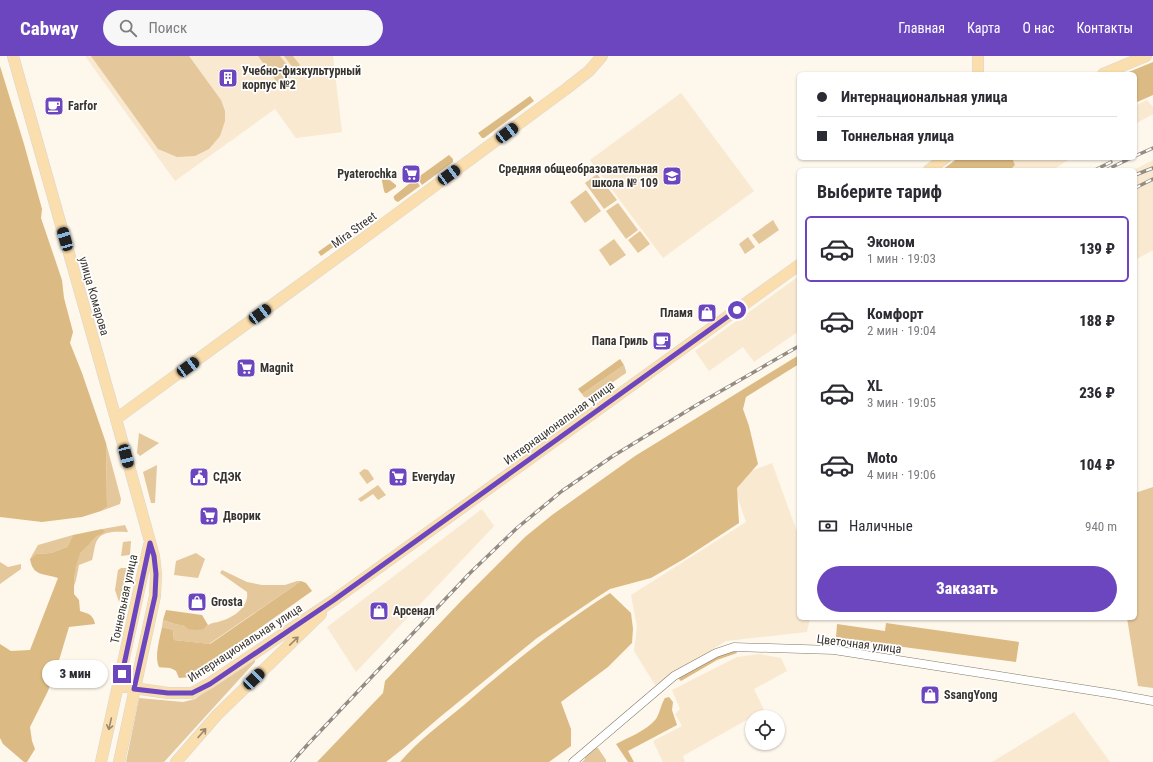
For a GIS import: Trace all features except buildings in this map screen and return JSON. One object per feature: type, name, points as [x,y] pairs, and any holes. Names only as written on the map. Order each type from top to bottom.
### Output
[{"type":"main road","name":"улица Комарова","points":[[13,56],[150,543]]},
{"type":"main road","name":"Mira Street","points":[[116,419],[385,223],[560,93],[589,71],[602,56]]},
{"type":"main road","points":[[978,56],[978,72]]},
{"type":"main road","points":[[1108,72],[1146,56]]},
{"type":"main road","points":[[932,168],[942,160]]},
{"type":"main road","name":"Интернациональная улица","points":[[119,686],[168,693],[192,693],[210,684],[334,600],[797,266]]},
{"type":"main road","name":"Тоннельная улица","points":[[101,762],[150,543]]},
{"type":"main road","name":"Тоннельная улица","points":[[119,762],[155,596],[156,574],[154,556],[150,543]]},
{"type":"main road","name":"Интернациональная улица","points":[[176,762],[217,715],[315,621],[334,600]]},
{"type":"street","name":"Цветочная улица","points":[[573,762],[674,676],[716,653],[734,647],[834,650],[1153,701]]},
{"type":"shaded area","points":[[85,56],[333,56],[342,132],[296,138],[275,109],[175,181]]},
{"type":"shaded area","points":[[91,56],[189,56],[221,100],[225,111],[225,121],[220,136],[209,149],[195,156],[177,157],[158,149]]},
{"type":"shaded area","points":[[258,56],[280,56],[294,74],[279,85]]},
{"type":"shaded area","points":[[284,56],[293,56],[300,65],[294,69]]},
{"type":"shaded area","points":[[1153,62],[1153,95],[1137,102],[1137,72],[1129,72]]},
{"type":"shaded area","points":[[0,66],[42,209],[41,218],[62,280],[64,298],[73,332],[70,343],[106,443],[107,507],[101,511],[82,517],[42,522],[0,517]]},
{"type":"shaded area","name":"Средняя общеобразовательная школа № 109","points":[[681,93],[754,191],[663,258],[590,160]]},
{"type":"shaded area","points":[[530,96],[534,101],[484,138],[482,138],[478,133]]},
{"type":"shaded area","points":[[1147,100],[1153,107],[1153,114],[1137,123],[1137,105]]},
{"type":"shaded area","points":[[449,155],[453,159],[453,162],[422,185],[417,178]]},
{"type":"shaded area","points":[[955,160],[1013,160],[1015,165],[1012,168],[945,168]]},
{"type":"shaded area","points":[[1013,160],[1068,160],[1056,168],[1012,168],[1015,165]]},
{"type":"shaded area","points":[[1153,160],[1153,250],[1137,259],[1137,168]]},
{"type":"shaded area","points":[[382,174],[396,185],[396,187],[387,193],[384,191],[381,176]]},
{"type":"shaded area","points":[[597,174],[617,200],[604,209],[585,183]]},
{"type":"shaded area","points":[[415,179],[420,186],[398,202],[395,200],[394,196]]},
{"type":"shaded area","points":[[586,190],[601,211],[585,223],[570,202]]},
{"type":"shaded area","points":[[618,203],[638,230],[626,239],[606,211]]},
{"type":"shaded area","points":[[773,220],[779,230],[759,244],[752,235]]},
{"type":"shaded area","points":[[640,231],[650,244],[638,253],[628,240]]},
{"type":"shaded area","points":[[339,237],[342,241],[321,256],[318,252]]},
{"type":"shaded area","points":[[748,237],[755,247],[745,254],[739,244]]},
{"type":"shaded area","points":[[614,239],[626,255],[610,266],[599,250]]},
{"type":"shaded area","points":[[797,277],[797,332],[754,362],[743,347],[709,371],[695,351]]},
{"type":"shaded area","points":[[797,356],[797,365],[746,397],[743,409],[749,426],[758,464],[737,488],[739,523],[684,559],[651,578],[610,589],[596,598],[537,638],[386,762],[317,762],[383,693],[385,681],[462,600],[525,537],[552,515],[635,456]]},
{"type":"shaded area","points":[[620,359],[624,365],[582,394],[578,389]]},
{"type":"shaded area","points":[[624,365],[626,373],[590,398],[584,397],[582,394]]},
{"type":"shaded area","points":[[139,433],[159,443],[140,456],[137,453]]},
{"type":"shaded area","points":[[106,443],[121,499],[120,504],[101,511],[107,507]]},
{"type":"shaded area","points":[[772,463],[797,532],[797,620],[810,620],[807,632],[726,641],[655,685],[634,651],[637,627],[631,595],[746,522],[731,479]]},
{"type":"shaded area","points":[[157,465],[155,503],[151,503],[143,472]]},
{"type":"shaded area","points":[[364,469],[368,470],[374,479],[367,484],[359,473]]},
{"type":"shaded area","points":[[378,485],[386,495],[378,500],[373,494],[361,502],[358,499]]},
{"type":"shaded area","points":[[1153,487],[1153,688],[1138,686],[1127,620],[1137,620],[1137,492]]},
{"type":"shaded area","points":[[482,509],[494,526],[356,672],[327,627]]},
{"type":"shaded area","points":[[125,525],[128,532],[108,533],[104,534],[98,539],[92,560],[79,565],[74,586],[77,562],[79,554],[82,550],[105,530],[102,529]]},
{"type":"shaded area","points":[[102,529],[105,530],[103,533],[97,536],[80,553],[74,579],[74,594],[79,600],[80,611],[91,616],[95,624],[69,627],[48,691],[30,727],[35,749],[27,762],[24,762],[3,744],[0,738],[0,644],[11,651],[30,650],[58,578],[36,572],[31,565],[30,559],[36,554],[51,553],[67,547],[73,535]]},
{"type":"shaded area","points":[[73,535],[67,547],[51,553],[36,554],[30,559],[38,545]]},
{"type":"shaded area","points":[[131,541],[130,555],[121,556],[123,542]]},
{"type":"shaded area","points":[[196,553],[205,559],[198,578],[174,575],[176,561]]},
{"type":"shaded area","points":[[0,562],[8,567],[21,564],[21,569],[0,584]]},
{"type":"shaded area","points":[[121,568],[128,568],[122,603],[119,602],[115,590],[118,570]]},
{"type":"shaded area","points":[[222,570],[247,582],[262,585],[285,585],[301,581],[209,644],[174,640],[173,630],[162,627],[163,620],[175,624],[204,629],[211,624],[231,617],[243,607],[246,602],[247,592],[220,573]]},
{"type":"shaded area","points":[[301,581],[306,583],[312,591],[191,677],[179,678],[174,669],[159,667],[157,653],[162,627],[173,630],[174,640],[210,644]]},
{"type":"shaded area","points":[[610,593],[631,613],[633,629],[632,643],[608,667],[561,702],[571,729],[571,746],[549,762],[400,762],[431,732],[553,632]]},
{"type":"shaded area","points":[[166,610],[202,615],[208,625],[204,629],[188,629],[185,626],[163,620]]},
{"type":"shaded area","points":[[886,623],[1019,642],[1016,662],[836,638],[837,624],[885,631]]},
{"type":"shaded area","points":[[736,651],[737,653],[717,660],[681,681],[678,678],[717,656]]},
{"type":"shaded area","points":[[760,654],[781,658],[787,671],[754,689],[764,710],[745,710],[745,721],[683,756],[685,762],[663,762],[653,741],[682,726],[675,714],[680,709],[672,690],[737,657]]},
{"type":"shaded area","points":[[253,659],[255,662],[164,762],[126,762],[139,698],[183,702],[195,699]]},
{"type":"shaded area","points":[[669,697],[673,702],[672,710],[677,725],[628,751],[634,762],[628,762],[616,744],[652,723],[656,719],[665,698]]},
{"type":"shaded area","points":[[1074,712],[1110,762],[992,762]]},
{"type":"shaded area","points":[[594,748],[598,748],[606,762],[582,762],[585,759],[585,755]]},
{"type":"railway","points":[[1137,155],[1153,148]]},
{"type":"railway","points":[[1110,168],[1127,160]]},
{"type":"railway","points":[[1099,168],[1111,162]]},
{"type":"railway","points":[[1137,174],[1153,168]]},
{"type":"railway","points":[[1137,187],[1153,179]]},
{"type":"railway","points":[[292,762],[470,573],[517,528],[562,491],[613,456],[700,403],[797,347]]},
{"type":"place","name":"Учебно-физкультурный корпус №2","points":[[228,78]]},
{"type":"place","name":"Farfor","points":[[54,106]]},
{"type":"place","name":"Pyaterochka","points":[[411,174]]},
{"type":"place","name":"Средняя общеобразовательная школа № 109","points":[[672,176]]},
{"type":"place","name":"Пламя","points":[[707,313]]},
{"type":"place","name":"Папа Гриль","points":[[662,341]]},
{"type":"place","name":"Magnit","points":[[246,368]]},
{"type":"place","name":"СДЭК","points":[[199,477]]},
{"type":"place","name":"Everyday","points":[[398,477]]},
{"type":"place","name":"Дворик","points":[[209,516]]},
{"type":"place","name":"Grosta","points":[[197,602]]},
{"type":"place","name":"Арсенал","points":[[379,611]]},
{"type":"place","name":"SsangYong","points":[[930,695]]},
{"type":"route","points":[[122,674],[150,543],[154,556],[156,574],[155,596],[134,689],[168,693],[192,693],[210,684],[334,600],[737,310]]}]
